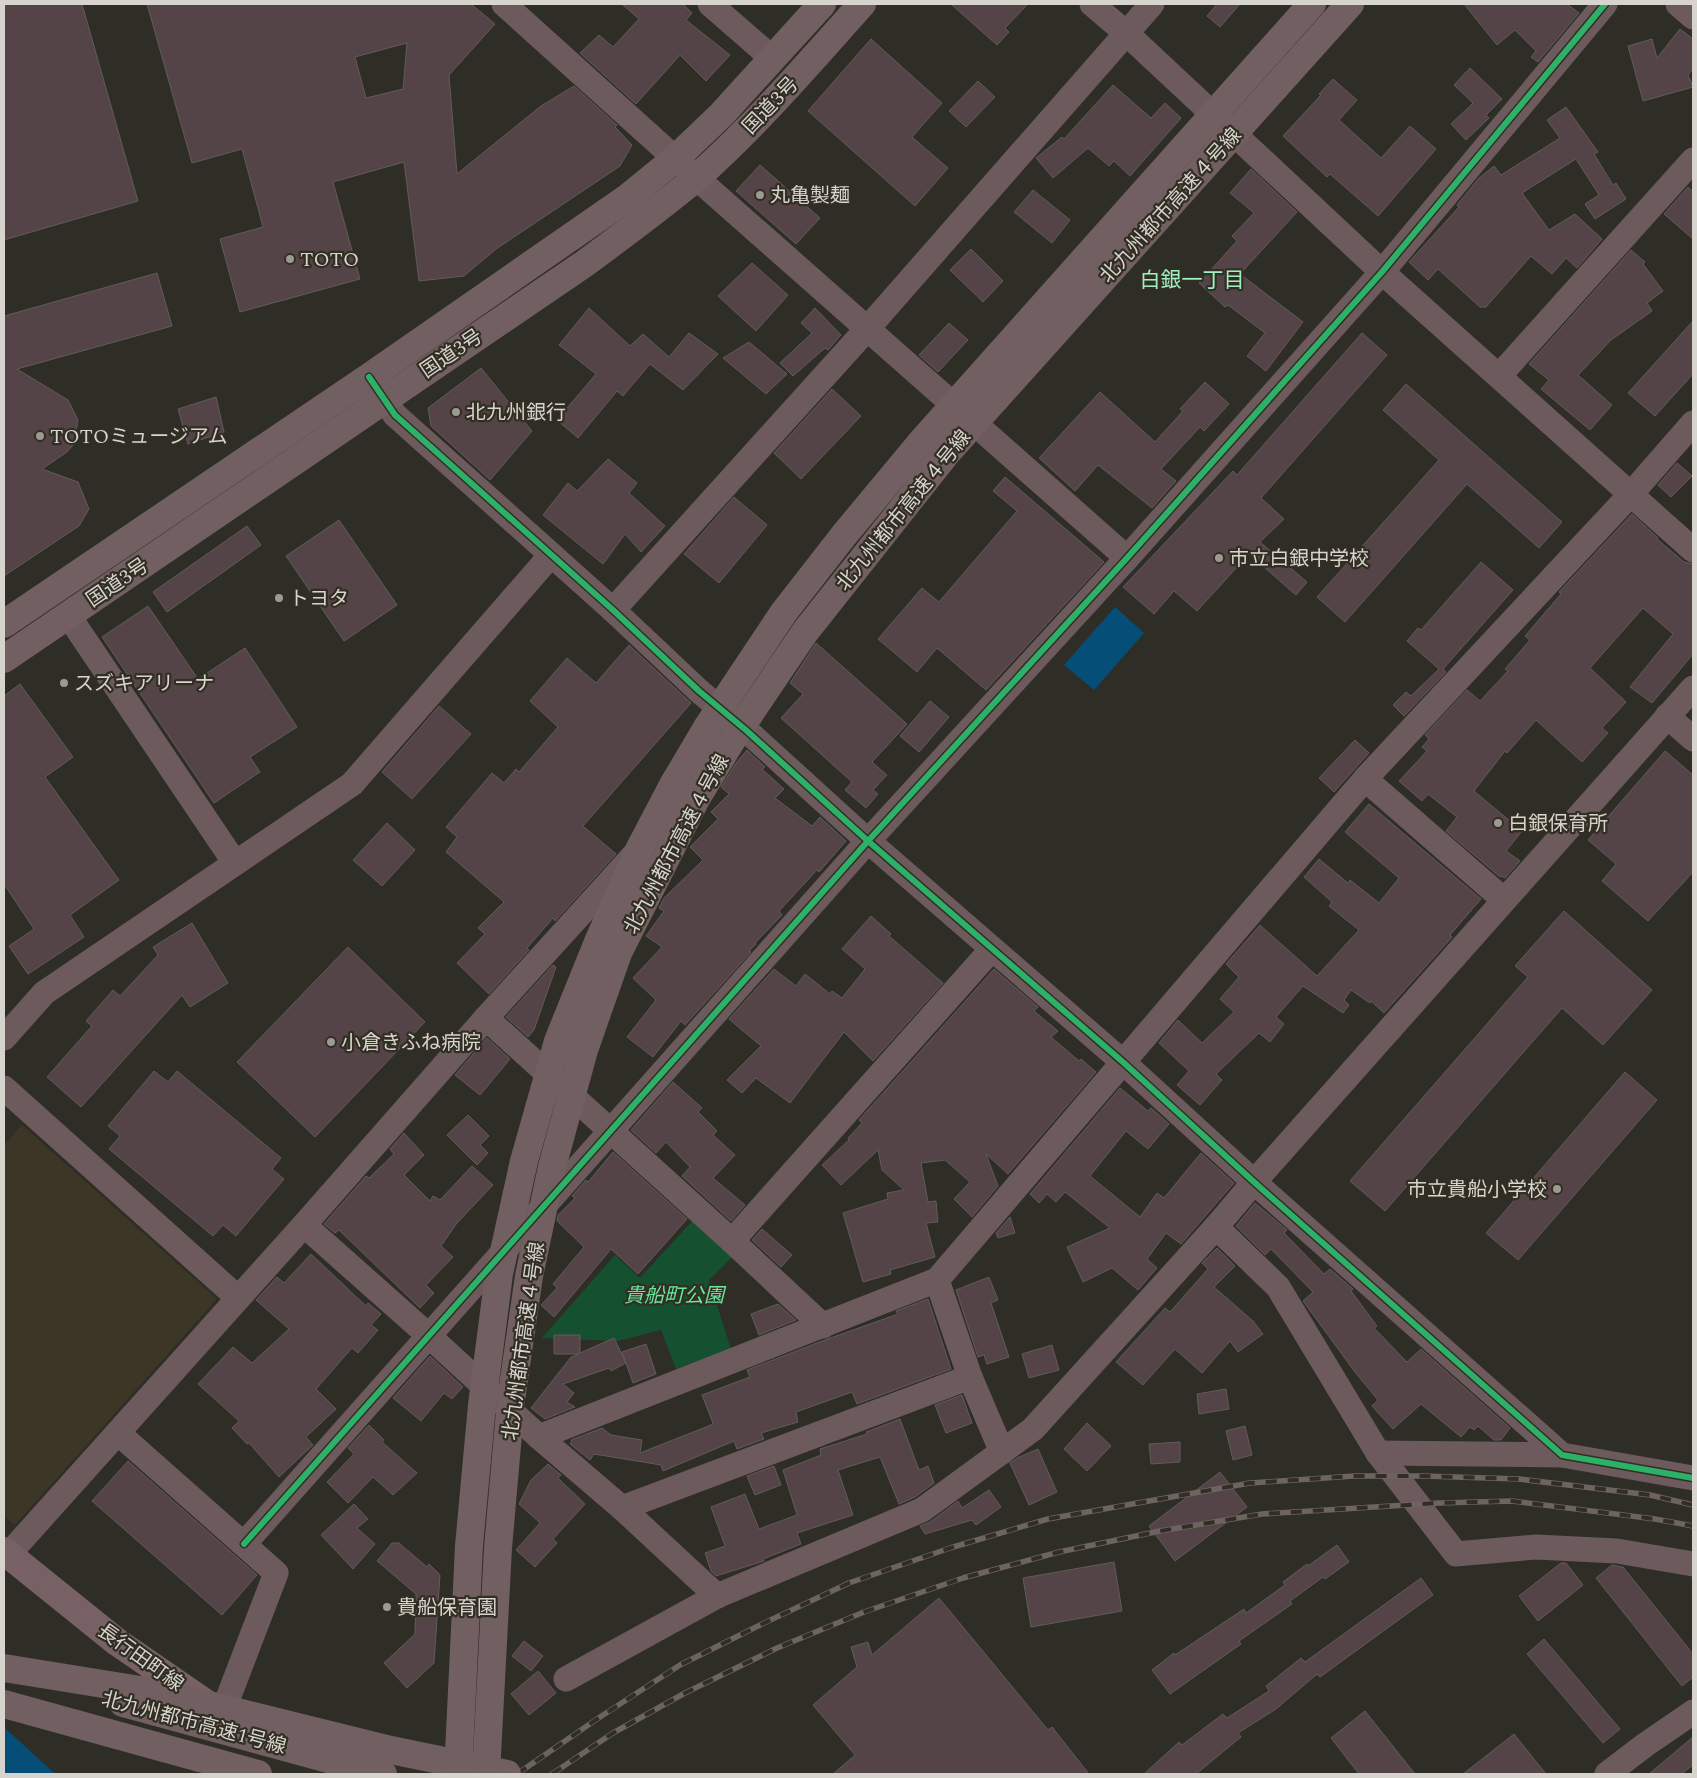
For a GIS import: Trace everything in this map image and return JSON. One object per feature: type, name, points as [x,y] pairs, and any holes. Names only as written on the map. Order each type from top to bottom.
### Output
[{"type":"highway","name":"国道3号","points":[[4,624],[369,377],[627,198],[676,158],[722,114],[822,4]]},
{"type":"highway","name":"国道3号","points":[[4,659],[584,264],[644,219],[696,177],[745,131],[862,4]]},
{"type":"highway","name":"北九州都市高速４号線","points":[[458,1774],[469,1546],[482,1405],[499,1274],[524,1161],[558,1041],[598,942],[640,848],[673,785],[708,726],[784,612],[844,535],[923,440],[1312,4]]},
{"type":"highway","name":"北九州都市高速４号線","points":[[486,1774],[499,1538],[511,1400],[529,1276],[552,1167],[569,1104],[584,1050],[618,953],[696,799],[732,740],[805,632],[946,454],[1350,4]]},
{"type":"highway","points":[[4,1669],[165,1694],[387,1762],[478,1774]]},
{"type":"highway","name":"北九州都市高速1号線","points":[[4,1704],[258,1774]]},
{"type":"highway","points":[[4,1715],[203,1774]]},
{"type":"highway","points":[[387,1762],[508,1774]]},
{"type":"main road","name":"長行田町線","points":[[6,1553],[117,1642],[222,1714],[319,1758],[374,1774]]},
{"type":"street","points":[[504,4],[696,177],[1127,558]]},
{"type":"street","points":[[710,4],[773,59]]},
{"type":"street","points":[[1092,4],[1126,33],[1382,272],[1693,550]]},
{"type":"street","points":[[613,610],[867,329],[1152,4]]},
{"type":"street","points":[[244,1544],[868,841],[1127,558],[1382,272],[1606,4]]},
{"type":"street","points":[[1678,4],[1693,17]]},
{"type":"street","points":[[1499,376],[1693,160]]},
{"type":"street","points":[[369,377],[395,415],[613,610],[698,691],[747,731],[868,841],[1124,1063],[1254,1182],[1562,1455]]},
{"type":"street","points":[[539,1437],[937,1280],[1365,779],[1631,494],[1693,423]]},
{"type":"street","points":[[4,1038],[44,993],[352,784],[551,555]]},
{"type":"street","points":[[68,615],[235,863]]},
{"type":"street","points":[[566,1678],[717,1596],[922,1510],[1033,1429],[1216,1227],[1693,688]]},
{"type":"street","points":[[1667,716],[1693,739]]},
{"type":"street","points":[[6,1553],[118,1433],[486,1018],[747,731]]},
{"type":"street","points":[[1365,779],[1504,900]]},
{"type":"street","points":[[732,1240],[992,949]]},
{"type":"street","points":[[486,1018],[732,1240],[823,1326]]},
{"type":"street","points":[[4,1088],[238,1298]]},
{"type":"street","points":[[304,1225],[539,1437],[622,1508],[717,1596]]},
{"type":"street","points":[[1216,1227],[1278,1287],[1378,1453],[1456,1554],[1545,1547],[1617,1551],[1693,1564]]},
{"type":"street","points":[[937,1280],[970,1377],[1002,1452]]},
{"type":"street","points":[[622,1508],[970,1377]]},
{"type":"street","points":[[118,1433],[276,1573],[222,1714]]},
{"type":"street","points":[[1378,1453],[1562,1455],[1693,1478]]},
{"type":"street","points":[[1608,1774],[1645,1745],[1693,1712]]},
{"type":"shaded area","points":[[22,1125],[217,1299],[15,1525],[4,1515],[4,1145]]},
{"type":"green space","name":"貴船町公園","points":[[695,1218],[736,1253],[709,1280],[731,1349],[676,1369],[661,1330],[618,1341],[542,1338],[615,1255],[640,1278]]},
{"type":"water","points":[[1115,607],[1144,633],[1094,690],[1064,665]]},
{"type":"water","points":[[4,1727],[55,1774],[4,1774]]},
{"type":"building","points":[[4,4],[82,4],[138,201],[4,240]]},
{"type":"building","points":[[147,4],[471,4],[495,24],[449,75],[457,174],[541,106],[574,86],[617,125],[615,127],[632,145],[620,166],[496,249],[464,276],[419,281],[404,162],[333,182],[360,279],[240,312],[220,239],[263,227],[242,149],[192,163]],"holes":[[[407,43],[403,89],[366,98],[355,57]]]},
{"type":"building","points":[[622,4],[683,4],[692,13],[686,20],[730,55],[706,81],[680,55],[636,104],[580,53],[599,35],[613,47],[639,19]]},
{"type":"building","points":[[951,4],[1028,4],[1005,28],[1009,32],[997,45]]},
{"type":"building","points":[[1217,4],[1240,4],[1220,27],[1207,16]]},
{"type":"building","points":[[1464,4],[1567,4],[1579,13],[1538,62],[1531,57],[1536,51],[1515,30],[1497,45]]},
{"type":"building","points":[[1680,29],[1693,39],[1693,68],[1688,75],[1693,87],[1643,101],[1628,46],[1652,39],[1657,58]]},
{"type":"building","points":[[871,39],[942,103],[912,137],[948,168],[915,206],[808,111]]},
{"type":"building","points":[[1470,68],[1502,99],[1486,115],[1489,118],[1466,140],[1451,124],[1473,103],[1454,85]]},
{"type":"building","points":[[1333,79],[1357,100],[1339,120],[1381,158],[1410,126],[1436,149],[1378,216],[1330,174],[1327,177],[1283,136],[1321,95],[1319,94]]},
{"type":"building","points":[[978,81],[995,97],[966,127],[949,111]]},
{"type":"building","points":[[1113,85],[1151,118],[1165,103],[1181,118],[1130,176],[1114,161],[1109,166],[1088,148],[1053,178],[1036,158],[1062,137],[1064,139]]},
{"type":"building","points":[[1566,107],[1598,152],[1594,154],[1613,185],[1616,183],[1626,199],[1595,219],[1585,204],[1599,195],[1576,159],[1522,193],[1549,230],[1575,214],[1602,239],[1577,268],[1566,258],[1552,274],[1531,256],[1485,308],[1483,306],[1481,308],[1438,269],[1428,280],[1409,262],[1459,207],[1457,205],[1479,178],[1494,166],[1501,175],[1560,138],[1547,120]]},
{"type":"building","points":[[760,165],[820,218],[796,244],[736,191]]},
{"type":"building","points":[[1251,169],[1297,212],[1240,274],[1303,322],[1266,371],[1247,356],[1265,333],[1228,305],[1225,307],[1199,283],[1237,241],[1232,236],[1254,213],[1230,193]]},
{"type":"building","points":[[1688,187],[1693,192],[1693,239],[1664,214]]},
{"type":"building","points":[[1033,190],[1070,220],[1052,243],[1014,212]]},
{"type":"building","points":[[971,249],[1003,281],[983,302],[950,270]]},
{"type":"building","points":[[1631,250],[1645,262],[1643,264],[1663,291],[1647,303],[1652,311],[1611,340],[1578,375],[1612,405],[1590,430],[1541,389],[1549,380],[1529,364]]},
{"type":"building","points":[[752,263],[788,295],[756,331],[718,296]]},
{"type":"building","points":[[157,273],[172,326],[17,369],[68,400],[78,420],[74,444],[67,452],[42,469],[78,482],[89,509],[79,526],[4,576],[4,316]]},
{"type":"building","points":[[589,308],[630,346],[643,334],[669,357],[689,333],[718,354],[683,390],[650,364],[623,396],[617,391],[578,438],[557,420],[596,374],[559,345]]},
{"type":"building","points":[[815,308],[841,335],[828,350],[825,348],[793,376],[780,363],[812,333],[801,323]]},
{"type":"building","points":[[1693,321],[1693,374],[1655,416],[1628,393]]},
{"type":"building","points":[[949,323],[968,340],[938,372],[919,355]]},
{"type":"building","points":[[1362,333],[1387,355],[1261,498],[1284,519],[1260,542],[1307,582],[1296,595],[1249,554],[1197,611],[1174,591],[1154,614],[1123,587],[1233,471],[1237,475]]},
{"type":"building","points":[[749,342],[787,374],[766,394],[723,358]]},
{"type":"building","points":[[481,368],[532,431],[490,480],[431,426],[428,408]]},
{"type":"building","points":[[1205,382],[1229,404],[1204,431],[1200,427],[1161,469],[1176,481],[1152,508],[1098,465],[1075,491],[1039,458],[1100,392],[1155,442],[1183,411],[1180,409]]},
{"type":"building","points":[[1406,384],[1562,522],[1539,548],[1467,484],[1345,622],[1317,597],[1439,460],[1383,410]]},
{"type":"building","points":[[832,389],[861,416],[801,479],[774,453]]},
{"type":"building","points":[[216,397],[224,432],[188,444],[178,409]]},
{"type":"building","points":[[608,459],[637,483],[629,493],[665,526],[641,552],[625,534],[603,564],[543,515],[568,483],[577,491]]},
{"type":"building","points":[[1677,463],[1692,476],[1671,497],[1658,485]]},
{"type":"building","points":[[1005,477],[1104,562],[986,690],[937,648],[917,672],[878,639],[922,588],[939,602],[1017,511],[993,491]]},
{"type":"building","points":[[734,497],[767,525],[719,583],[684,554]]},
{"type":"building","points":[[1632,514],[1684,562],[1693,564],[1693,654],[1652,703],[1630,687],[1673,634],[1643,608],[1590,668],[1626,702],[1602,728],[1608,733],[1582,762],[1536,720],[1507,753],[1505,751],[1474,791],[1522,831],[1506,851],[1520,861],[1505,878],[1500,877],[1446,831],[1457,817],[1428,794],[1422,801],[1399,781],[1427,751],[1422,747],[1429,739],[1425,735],[1467,690],[1480,701],[1508,671],[1505,669],[1530,640],[1525,636],[1561,594],[1559,592]]},
{"type":"building","points":[[339,520],[397,605],[344,641],[286,556]]},
{"type":"building","points":[[247,526],[261,545],[167,612],[153,592]]},
{"type":"building","points":[[1481,562],[1513,590],[1443,669],[1446,672],[1404,716],[1393,705],[1406,692],[1411,696],[1439,669],[1407,641],[1418,628],[1421,630]]},
{"type":"building","points":[[148,606],[198,679],[245,648],[297,727],[250,757],[260,772],[214,803],[102,637]]},
{"type":"building","points":[[816,643],[907,724],[872,762],[887,775],[873,790],[878,794],[866,808],[845,790],[852,782],[781,718],[803,694],[790,683]]},
{"type":"building","points":[[629,645],[691,703],[583,826],[616,854],[555,921],[553,918],[527,948],[529,950],[489,994],[457,963],[485,934],[478,928],[504,902],[446,852],[457,837],[446,827],[492,773],[504,783],[516,769],[519,772],[558,727],[530,701],[567,658],[596,683]]},
{"type":"building","points":[[20,684],[73,757],[45,777],[119,880],[70,915],[84,937],[28,974],[9,946],[34,929],[4,884],[4,696]]},
{"type":"building","points":[[930,701],[949,717],[919,752],[900,736]]},
{"type":"building","points":[[439,706],[471,734],[412,799],[382,772]]},
{"type":"building","points":[[1355,740],[1369,753],[1334,792],[1319,778]]},
{"type":"building","points":[[747,750],[765,767],[762,769],[784,789],[775,798],[812,826],[820,817],[846,841],[819,872],[817,870],[779,911],[782,915],[755,943],[749,951],[751,952],[685,1025],[681,1021],[653,1057],[627,1037],[656,1000],[633,978],[662,947],[646,936],[664,911],[659,908],[664,898],[703,860],[690,847],[718,819],[711,812],[729,794],[721,787],[736,763]]},
{"type":"building","points":[[1665,751],[1693,775],[1693,872],[1648,921],[1602,881],[1616,864],[1588,840]]},
{"type":"building","points":[[1369,804],[1481,899],[1450,935],[1452,937],[1384,1013],[1371,1001],[1370,1003],[1351,990],[1344,1000],[1349,1005],[1343,1013],[1303,986],[1276,1017],[1284,1024],[1270,1042],[1259,1033],[1216,1074],[1222,1080],[1200,1105],[1177,1085],[1189,1071],[1159,1043],[1178,1020],[1202,1043],[1234,1012],[1220,999],[1239,977],[1226,964],[1260,925],[1317,976],[1359,930],[1329,906],[1332,902],[1304,877],[1319,859],[1348,883],[1350,880],[1379,903],[1399,878],[1345,832]]},
{"type":"building","points":[[387,823],[415,850],[382,886],[353,860]]},
{"type":"building","points":[[1564,911],[1652,990],[1603,1045],[1562,1008],[1385,1211],[1350,1181],[1528,977],[1515,966]]},
{"type":"building","points":[[871,916],[891,934],[889,936],[943,983],[873,1061],[844,1032],[790,1103],[756,1078],[742,1093],[727,1080],[761,1046],[729,1019],[774,969],[796,986],[805,974],[830,994],[832,991],[842,998],[865,969],[842,949]]},
{"type":"building","points":[[192,923],[228,983],[190,1007],[182,995],[81,1107],[47,1077],[92,1026],[86,1021],[113,990],[120,996],[158,955],[153,947]]},
{"type":"building","name":"小倉きふね病院","points":[[348,947],[425,1022],[315,1137],[237,1062]]},
{"type":"building","points":[[553,965],[556,967],[534,1030],[528,1037],[506,1017]]},
{"type":"building","points":[[994,969],[1038,1007],[1034,1011],[1058,1031],[1051,1037],[1079,1061],[1081,1059],[1096,1072],[1008,1174],[986,1154],[998,1186],[972,1217],[954,1199],[970,1182],[945,1160],[921,1163],[928,1202],[936,1201],[938,1222],[926,1223],[935,1257],[890,1270],[891,1274],[863,1282],[843,1213],[888,1199],[887,1193],[904,1190],[882,1170],[878,1150],[841,1185],[822,1165],[849,1140],[848,1138],[862,1123],[859,1120]]},
{"type":"building","points":[[487,1038],[510,1059],[480,1095],[455,1075]]},
{"type":"building","points":[[154,1071],[168,1082],[177,1071],[281,1158],[272,1169],[284,1179],[236,1236],[223,1225],[213,1236],[109,1149],[120,1136],[108,1126]]},
{"type":"building","points":[[1625,1072],[1657,1100],[1518,1260],[1486,1233]]},
{"type":"building","points":[[673,1082],[702,1108],[698,1112],[717,1131],[713,1135],[735,1155],[713,1178],[745,1205],[731,1221],[682,1176],[690,1167],[666,1142],[656,1153],[631,1130]]},
{"type":"building","points":[[1120,1088],[1148,1111],[1151,1108],[1169,1124],[1148,1149],[1126,1131],[1090,1176],[1140,1217],[1157,1193],[1164,1198],[1201,1153],[1234,1183],[1181,1244],[1166,1233],[1147,1259],[1157,1268],[1138,1290],[1112,1268],[1083,1282],[1067,1247],[1110,1228],[1065,1192],[1056,1202],[1047,1194],[1039,1203],[1030,1194]]},
{"type":"building","points":[[468,1115],[489,1136],[480,1145],[488,1153],[477,1165],[447,1135]]},
{"type":"building","points":[[404,1133],[424,1155],[404,1175],[430,1201],[433,1196],[440,1200],[472,1166],[493,1185],[457,1223],[441,1246],[453,1257],[426,1285],[434,1293],[420,1308],[339,1230],[335,1233],[324,1224],[366,1176],[369,1178],[394,1154],[390,1149]]},
{"type":"building","points":[[613,1152],[687,1219],[638,1274],[611,1249],[554,1317],[541,1305],[557,1288],[553,1284],[584,1247],[557,1221],[558,1215],[575,1198],[572,1196],[586,1180],[588,1182]]},
{"type":"building","points":[[1255,1203],[1287,1230],[1284,1233],[1324,1274],[1330,1269],[1353,1289],[1351,1291],[1377,1326],[1374,1328],[1407,1362],[1421,1349],[1510,1428],[1501,1440],[1494,1440],[1478,1426],[1474,1430],[1470,1427],[1461,1437],[1421,1404],[1393,1429],[1372,1406],[1378,1400],[1303,1301],[1313,1292],[1271,1249],[1265,1255],[1236,1226]]},
{"type":"building","points":[[1010,1217],[1015,1233],[998,1238],[996,1233]]},
{"type":"building","points":[[762,1229],[792,1255],[781,1267],[752,1240]]},
{"type":"building","points":[[1217,1248],[1235,1266],[1214,1287],[1253,1321],[1263,1334],[1238,1352],[1230,1341],[1202,1373],[1175,1349],[1143,1385],[1116,1362],[1165,1308],[1170,1312],[1208,1269],[1202,1263]]},
{"type":"building","points":[[311,1254],[366,1306],[368,1303],[381,1314],[371,1325],[378,1330],[358,1353],[352,1348],[316,1389],[336,1409],[306,1437],[313,1445],[279,1477],[249,1443],[247,1444],[232,1428],[239,1421],[198,1384],[233,1347],[252,1363],[289,1329],[256,1300],[277,1277],[284,1283]]},
{"type":"building","points":[[989,1277],[998,1300],[991,1303],[1009,1357],[987,1364],[984,1355],[978,1357],[956,1290]]},
{"type":"building","points":[[928,1299],[951,1369],[857,1404],[852,1392],[796,1412],[798,1422],[761,1433],[764,1439],[737,1449],[734,1441],[663,1471],[661,1465],[594,1454],[590,1460],[570,1444],[571,1440],[602,1428],[611,1435],[642,1440],[640,1453],[711,1425],[713,1423],[702,1395],[750,1377],[747,1370],[898,1314],[896,1311]]},
{"type":"building","points":[[778,1304],[796,1320],[759,1335],[751,1314]]},
{"type":"building","points":[[554,1335],[580,1335],[580,1353],[614,1338],[626,1363],[611,1371],[609,1368],[563,1384],[574,1393],[567,1402],[575,1407],[545,1419],[531,1408],[571,1357],[579,1354],[554,1354]]},
{"type":"building","points":[[646,1344],[656,1374],[633,1383],[622,1352]]},
{"type":"building","points":[[1052,1345],[1059,1370],[1029,1378],[1022,1354]]},
{"type":"building","points":[[430,1356],[463,1387],[452,1399],[444,1393],[421,1421],[393,1398]]},
{"type":"building","points":[[1226,1389],[1229,1409],[1199,1414],[1197,1394]]},
{"type":"building","points":[[962,1395],[972,1423],[946,1433],[935,1405]]},
{"type":"building","points":[[900,1419],[919,1470],[928,1466],[934,1483],[915,1497],[899,1504],[880,1457],[838,1470],[853,1515],[797,1533],[801,1544],[763,1559],[764,1561],[716,1576],[711,1571],[705,1553],[725,1546],[711,1507],[745,1494],[759,1529],[797,1515],[783,1470],[821,1455],[820,1449],[867,1434],[866,1432]]},
{"type":"building","points":[[1087,1423],[1111,1446],[1087,1471],[1064,1449]]},
{"type":"building","points":[[369,1425],[384,1440],[382,1442],[417,1473],[393,1495],[373,1477],[348,1503],[327,1482],[354,1454],[348,1448]]},
{"type":"building","points":[[1245,1426],[1252,1455],[1233,1460],[1226,1431]]},
{"type":"building","points":[[1180,1442],[1180,1462],[1151,1464],[1149,1444]]},
{"type":"building","points":[[1038,1449],[1057,1492],[1029,1505],[1010,1463]]},
{"type":"building","points":[[128,1461],[257,1575],[222,1615],[92,1501]]},
{"type":"building","points":[[548,1464],[561,1475],[558,1478],[585,1504],[553,1539],[557,1543],[535,1567],[516,1550],[540,1523],[519,1504],[531,1480]]},
{"type":"building","points":[[774,1466],[781,1485],[755,1495],[747,1476]]},
{"type":"building","points":[[1220,1472],[1247,1507],[1175,1561],[1149,1526]]},
{"type":"building","points":[[989,1490],[1001,1507],[976,1525],[972,1520],[925,1534],[920,1526],[930,1522],[958,1501],[962,1508]]},
{"type":"building","points":[[354,1504],[368,1519],[357,1528],[375,1544],[353,1569],[321,1535]]},
{"type":"building","points":[[392,1543],[399,1543],[427,1567],[429,1564],[440,1575],[434,1663],[407,1688],[384,1663],[415,1634],[416,1594],[377,1561]]},
{"type":"building","points":[[1337,1545],[1349,1562],[1325,1579],[1323,1577],[1290,1601],[1292,1604],[1239,1641],[1241,1644],[1170,1694],[1152,1670],[1174,1653],[1175,1655],[1244,1609],[1246,1613],[1285,1585],[1283,1582],[1307,1564],[1308,1566]]},
{"type":"building","points":[[1114,1562],[1122,1611],[1031,1627],[1023,1578]]},
{"type":"building","points":[[1561,1563],[1566,1563],[1583,1585],[1538,1621],[1519,1596]]},
{"type":"building","points":[[1612,1565],[1623,1567],[1693,1654],[1693,1677],[1682,1686],[1596,1578]]},
{"type":"building","points":[[1421,1578],[1433,1595],[1320,1677],[1317,1674],[1276,1709],[1238,1733],[1241,1737],[1196,1774],[1144,1774],[1179,1742],[1182,1745],[1223,1714],[1227,1718],[1269,1691],[1266,1686],[1301,1658],[1305,1662]]},
{"type":"building","points":[[939,1598],[1048,1730],[1052,1727],[1089,1774],[833,1774],[855,1755],[813,1705],[857,1667],[851,1647],[868,1642],[872,1655]]},
{"type":"building","points":[[1544,1639],[1620,1729],[1603,1743],[1527,1654]]},
{"type":"building","points":[[524,1641],[543,1656],[531,1671],[512,1656]]},
{"type":"building","points":[[538,1671],[556,1693],[529,1715],[511,1694]]},
{"type":"building","points":[[1365,1711],[1415,1774],[1359,1774],[1331,1738]]},
{"type":"building","points":[[1514,1734],[1546,1774],[1463,1774]]},
{"type":"building","points":[[1693,1737],[1693,1765],[1681,1774],[1649,1774]]},
{"type":"railway","points":[[517,1774],[680,1665],[760,1625],[849,1583],[950,1548],[1048,1519],[1250,1483],[1354,1476],[1519,1479],[1650,1495],[1693,1505]]},
{"type":"railway","points":[[552,1774],[613,1733],[685,1693],[777,1648],[864,1612],[963,1578],[1059,1552],[1160,1531],[1262,1514],[1439,1503],[1512,1501],[1655,1519],[1693,1526]]},
{"type":"cycle path","points":[[244,1544],[868,841],[1127,558],[1382,272],[1605,4]]},
{"type":"cycle path","points":[[369,377],[395,415],[613,610],[699,691],[747,731],[868,841],[1124,1063],[1254,1182],[1562,1455],[1693,1478]]},
{"type":"place","name":"丸亀製麺","points":[[760,195]]},
{"type":"place","name":"TOTO","points":[[290,259]]},
{"type":"place","name":"北九州銀行","points":[[456,412]]},
{"type":"place","name":"TOTOミュージアム","points":[[40,436]]},
{"type":"place","name":"市立白銀中学校","points":[[1219,558]]},
{"type":"place","name":"トヨタ","points":[[279,598]]},
{"type":"place","name":"スズキアリーナ","points":[[64,683]]},
{"type":"place","name":"白銀保育所","points":[[1498,823]]},
{"type":"place","name":"小倉きふね病院","points":[[331,1042]]},
{"type":"place","name":"市立貴船小学校","points":[[1557,1189]]},
{"type":"place","name":"貴船保育園","points":[[387,1607]]},
{"type":"district","name":"白銀一丁目","points":[[1192,280]]}]
